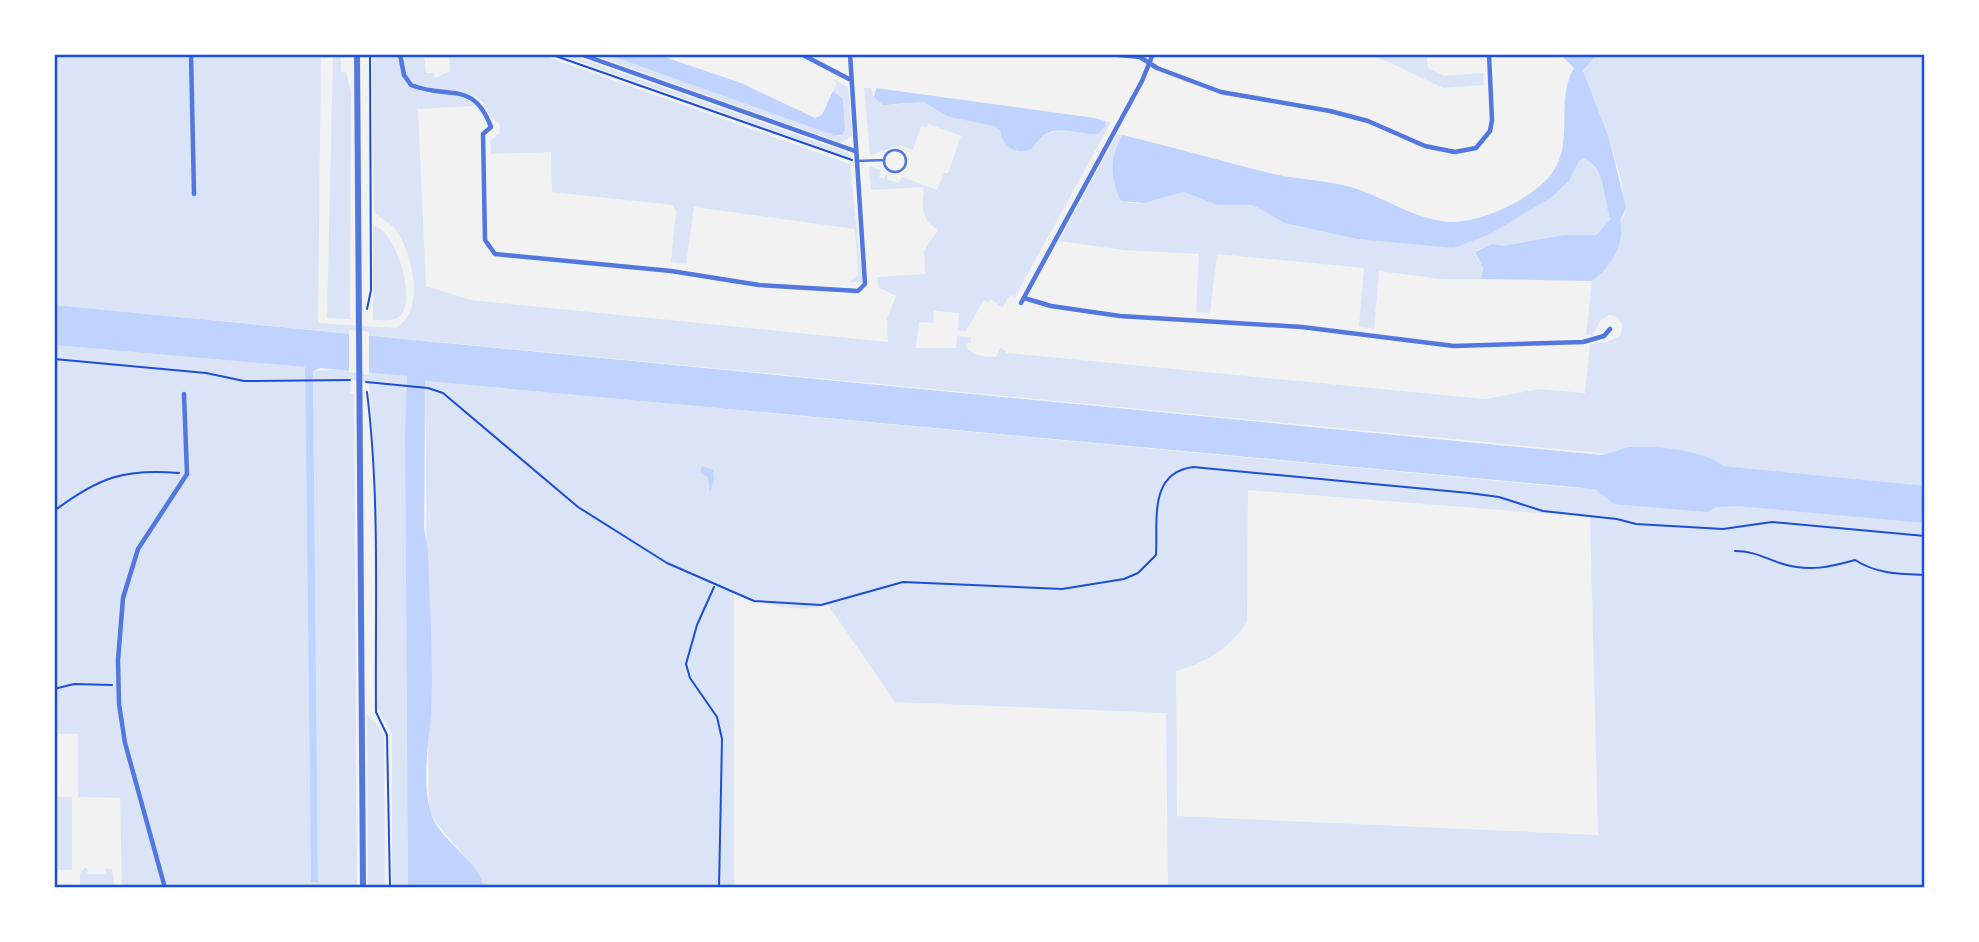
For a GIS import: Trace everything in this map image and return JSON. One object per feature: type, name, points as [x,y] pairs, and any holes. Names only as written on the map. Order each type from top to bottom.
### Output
[{"type":"street","points":[[191,54],[194,194]]},
{"type":"street","points":[[357,54],[363,317],[363,888]]},
{"type":"street","points":[[400,54],[404,75],[411,85],[464,94],[483,108],[491,127],[483,134],[485,240],[489,248],[500,257],[658,270],[759,285],[858,291],[865,284],[850,54]]},
{"type":"street","points":[[580,54],[855,151]]},
{"type":"street","points":[[801,54],[852,81]]},
{"type":"street","points":[[1108,54],[1140,57],[1157,68],[1221,92],[1330,111],[1368,121],[1430,148],[1455,152],[1476,148],[1490,131],[1492,120],[1489,54]]},
{"type":"street","points":[[1153,54],[1022,300],[1120,316],[1302,327],[1454,346],[1583,342],[1604,336],[1611,328]]},
{"type":"street","points":[[165,888],[125,743],[118,686],[119,629],[129,575],[148,531],[179,490],[187,474],[184,394]]},
{"type":"lane","points":[[895,150],[906,159],[898,172],[888,169],[884,160],[886,154],[895,150]]},
{"type":"lane","points":[[856,161],[884,160]]},
{"type":"path","points":[[363,317],[371,290],[370,54]]},
{"type":"path","points":[[550,54],[856,161]]},
{"type":"path","points":[[54,359],[206,373],[244,381],[321,380]]},
{"type":"path","points":[[403,388],[428,388],[443,393],[578,507],[667,563],[754,601],[821,605],[903,582],[1062,589],[1124,579],[1138,573],[1156,555],[1157,504],[1162,484],[1173,472],[1193,467],[1469,493],[1499,497],[1543,511],[1617,519],[1636,524],[1723,529],[1772,522],[1925,537]]},
{"type":"path","points":[[363,389],[372,416],[376,712],[387,735],[390,888]]},
{"type":"path","points":[[54,511],[88,485],[125,472],[187,474]]},
{"type":"path","points":[[1735,551],[1752,551],[1782,564],[1809,569],[1855,560],[1869,569],[1925,575]]},
{"type":"path","points":[[715,586],[697,625],[686,664],[690,678],[717,717],[722,739],[719,888]]},
{"type":"path","points":[[54,689],[74,684],[118,686]]},
{"type":"shaded area","points":[[54,54],[321,54],[318,323],[396,328],[405,320],[411,308],[414,281],[401,239],[393,226],[374,211],[372,54],[424,54],[426,73],[434,73],[435,78],[450,71],[449,54],[539,54],[850,164],[862,282],[850,282],[858,275],[855,229],[694,207],[686,264],[671,262],[676,211],[673,205],[552,192],[551,152],[491,154],[490,141],[499,133],[500,125],[490,117],[483,103],[475,96],[418,85],[418,90],[465,98],[479,109],[485,118],[475,106],[418,109],[426,286],[470,300],[888,342],[887,319],[896,296],[878,287],[877,277],[925,274],[924,251],[938,230],[923,212],[924,187],[871,190],[869,166],[881,170],[879,177],[884,179],[887,172],[887,179],[899,183],[902,177],[937,190],[944,173],[948,173],[961,136],[928,124],[927,127],[921,126],[913,150],[900,145],[870,155],[864,88],[871,88],[874,97],[890,105],[923,102],[949,117],[994,126],[1000,130],[1006,143],[1017,151],[1055,131],[1101,127],[1106,126],[1105,121],[1111,122],[1015,297],[1010,295],[1002,308],[991,299],[989,302],[984,300],[966,331],[958,330],[959,313],[934,311],[933,323],[919,322],[916,348],[956,348],[957,336],[971,337],[971,342],[965,345],[974,354],[996,357],[1001,347],[1007,353],[1485,399],[1539,389],[1585,393],[1590,344],[1607,342],[1621,335],[1622,324],[1618,317],[1609,315],[1600,321],[1593,336],[1586,335],[1592,281],[1605,269],[1619,246],[1620,220],[1625,215],[1622,183],[1609,138],[1583,72],[1597,54],[1925,54],[1925,888],[1168,888],[1166,713],[895,702],[828,605],[794,608],[734,594],[734,888],[484,888],[474,868],[441,830],[429,808],[425,381],[1573,488],[1590,488],[1610,454],[54,305]],"holes":[[[1248,490],[1590,517],[1598,835],[1177,816],[1176,671],[1197,664],[1226,646],[1247,621]]]},
{"type":"shaded area","points":[[333,54],[341,54],[341,72],[346,72],[351,92],[350,319],[327,318]]},
{"type":"shaded area","points":[[558,54],[568,54],[848,153],[851,158]]},
{"type":"shaded area","points":[[591,54],[606,54],[839,136],[845,130],[843,99],[833,91],[837,83],[830,77],[848,87],[852,135],[842,143]]},
{"type":"shaded area","points":[[1364,54],[1426,54],[1428,68],[1444,76],[1483,73],[1484,85],[1443,88],[1391,63]]},
{"type":"shaded area","points":[[1117,134],[1123,135],[1115,153],[1113,170],[1118,187],[1128,203],[1144,203],[1184,192],[1217,205],[1253,205],[1284,223],[1357,239],[1421,244],[1492,232],[1552,197],[1569,181],[1579,161],[1584,159],[1591,163],[1601,177],[1611,222],[1592,237],[1559,238],[1477,250],[1476,256],[1483,268],[1481,279],[1441,279],[1379,271],[1374,329],[1359,326],[1364,268],[1217,254],[1210,313],[1196,312],[1199,254],[1123,250],[1059,241]]},
{"type":"shaded area","points":[[373,226],[389,239],[402,266],[405,308],[400,316],[391,320],[373,320]]},
{"type":"shaded area","points":[[54,345],[305,367],[311,882],[318,883],[313,371],[350,369],[408,375],[405,432],[408,888],[392,888],[392,734],[377,707],[374,450],[369,382],[351,380],[350,393],[354,394],[357,888],[122,888],[120,798],[78,797],[78,734],[54,734]]},
{"type":"shaded area","points":[[367,713],[384,735],[385,888],[368,888]]},
{"type":"shaded area","points":[[54,797],[72,797],[72,870],[54,870]]},
{"type":"shaded area","points":[[87,868],[88,874],[106,874],[106,868],[112,869],[115,888],[80,888],[80,874]]},
{"type":"water","points":[[606,54],[656,54],[741,83],[815,118],[822,115],[833,91],[843,99],[845,130],[842,135],[834,135]]},
{"type":"water","points":[[1560,54],[1597,54],[1583,71],[1609,138],[1626,208],[1620,220],[1619,246],[1611,262],[1592,281],[1481,279],[1483,268],[1475,252],[1492,244],[1504,246],[1564,235],[1596,235],[1611,219],[1601,177],[1592,164],[1584,159],[1579,161],[1569,181],[1552,197],[1490,234],[1454,248],[1357,239],[1284,223],[1253,205],[1217,205],[1184,192],[1144,203],[1121,201],[1115,184],[1113,159],[1123,135],[1273,174],[1347,186],[1428,218],[1453,222],[1478,218],[1517,202],[1548,178],[1557,166],[1564,138],[1568,81],[1574,68]]},
{"type":"water","points":[[876,88],[1095,118],[1105,121],[1106,126],[1098,134],[1054,131],[1039,139],[1032,149],[1020,151],[1007,145],[1000,130],[994,126],[949,117],[923,102],[883,105],[874,97]]},
{"type":"water","points":[[54,305],[1601,455],[1628,447],[1667,448],[1704,456],[1723,466],[1925,486],[1925,523],[1738,506],[1717,507],[1707,512],[1614,504],[1595,489],[425,381],[424,529],[428,549],[432,682],[427,789],[434,821],[474,867],[484,888],[408,888],[405,432],[407,376],[320,368],[313,371],[318,883],[311,882],[305,367],[54,345]]},
{"type":"water","points":[[702,466],[713,470],[714,481],[710,492],[708,477],[700,473]]},
{"type":"pier","points":[[349,330],[369,332],[369,375],[349,372]]}]
